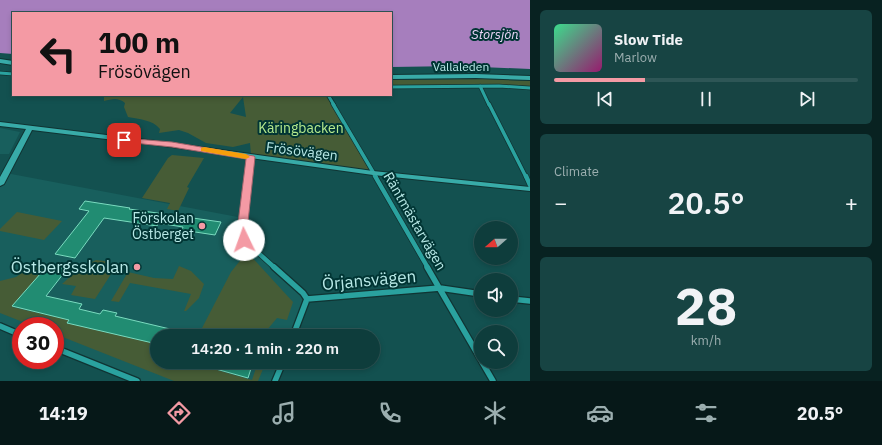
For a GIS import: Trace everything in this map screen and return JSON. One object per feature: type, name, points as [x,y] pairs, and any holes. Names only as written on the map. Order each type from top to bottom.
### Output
[{"type":"street","points":[[0,61],[12,63]]},
{"type":"street","points":[[0,73],[12,74]]},
{"type":"street","name":"Vallaleden","points":[[392,77],[476,76],[530,78]]},
{"type":"street","points":[[392,87],[480,86],[530,88]]},
{"type":"street","points":[[480,86],[530,185]]},
{"type":"street","name":"Räntmästarvägen","points":[[329,96],[474,347]]},
{"type":"street","name":"Frösövägen","points":[[0,124],[373,172],[530,189]]},
{"type":"street","points":[[0,184],[30,128]]},
{"type":"street","points":[[251,157],[242,231],[244,240],[303,293],[307,299],[295,329]]},
{"type":"street","name":"Örjansvägen","points":[[307,299],[440,288],[474,293]]},
{"type":"street","points":[[518,300],[530,301]]},
{"type":"street","points":[[0,326],[12,331]]},
{"type":"street","points":[[64,352],[137,381]]},
{"type":"street","points":[[275,381],[280,369]]},
{"type":"street","name":"Räntmästarvägen","points":[[486,369],[493,381]]},
{"type":"shaded area","points":[[0,128],[20,132],[9,154],[0,154]]},
{"type":"shaded area","name":"Östbergsskolan","points":[[6,173],[243,218],[244,240],[307,299],[296,329],[150,329],[150,369],[280,369],[275,381],[137,381],[64,352],[64,317],[12,317],[12,331],[0,326],[0,184]]},
{"type":"green space","points":[[486,79],[530,81],[530,87],[505,85],[392,85],[392,80]]},
{"type":"green space","name":"Käringbacken","points":[[104,96],[328,96],[369,170],[251,155],[250,143],[233,147],[206,143],[188,133],[179,130],[159,133],[160,129],[154,124],[146,120],[128,117],[124,107],[125,103],[115,99],[104,101]],"holes":[[[243,97],[246,117],[230,113]]]},
{"type":"green space","points":[[172,155],[204,158],[187,187],[189,188],[178,211],[167,209],[170,203],[142,198],[168,158]]},
{"type":"green space","points":[[17,212],[62,221],[44,240],[0,231],[0,229]]},
{"type":"green space","points":[[247,252],[293,302],[287,320],[277,318],[268,329],[202,329],[231,272]]},
{"type":"green space","points":[[96,260],[105,261],[113,271],[95,299],[71,295],[76,286],[62,284],[81,267]]},
{"type":"green space","points":[[32,266],[45,269],[26,294],[23,293],[12,307],[56,317],[12,318],[0,313],[0,281],[16,277]]},
{"type":"green space","points":[[179,266],[191,271],[204,284],[199,298],[186,311],[184,311],[191,294],[130,283],[119,302],[111,301],[128,272],[154,278],[173,279]]},
{"type":"green space","points":[[64,319],[69,320],[67,323],[150,342],[150,369],[214,369],[252,380],[256,369],[263,369],[258,381],[174,381],[64,338]]},
{"type":"water","name":"Storsjön","points":[[0,0],[530,0],[530,69],[458,66],[392,67],[392,12],[12,12],[12,54],[0,53]]},
{"type":"building","name":"Östbergsskolan","points":[[85,201],[221,222],[215,235],[182,230],[183,227],[158,223],[157,226],[104,218],[75,258],[55,254],[89,211],[79,209]]},
{"type":"building","name":"Östbergsskolan","points":[[48,265],[67,269],[46,296],[82,304],[79,309],[100,314],[103,310],[117,313],[115,316],[170,329],[150,329],[150,342],[67,323],[69,320],[64,319],[64,317],[57,317],[12,306]]},
{"type":"building","points":[[216,369],[251,369],[248,378]]},
{"type":"slow traffic","points":[[204,150],[246,157]]},
{"type":"place","name":"Förskolan Östberget","points":[[202,226]]},
{"type":"place","name":"Östbergsskolan","points":[[137,267]]},
{"type":"route","points":[[124,140],[196,148],[251,157],[242,231],[244,240]]}]
